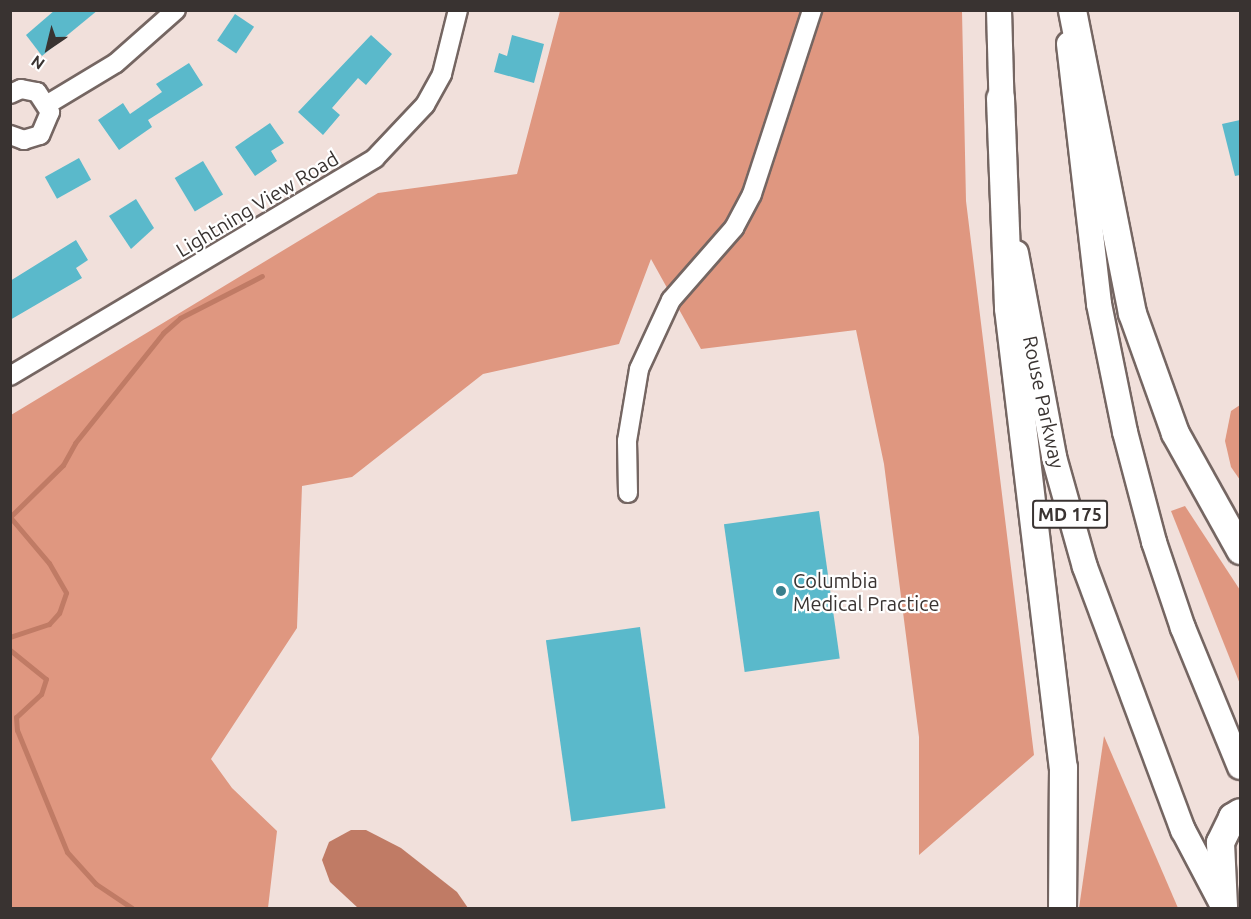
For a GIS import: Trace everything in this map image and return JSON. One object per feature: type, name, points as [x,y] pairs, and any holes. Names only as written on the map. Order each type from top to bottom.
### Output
[{"type":"highway","points":[[1072,10],[1132,313],[1175,433],[1240,550]]},
{"type":"highway","points":[[1000,98],[1008,308],[1058,696],[1065,819],[1062,909]]},
{"type":"highway","points":[[1223,908],[1220,842],[1233,817],[1240,812]]},
{"type":"main road","name":"Rouse Parkway","points":[[999,10],[1000,98],[1024,307],[1057,468],[1117,662],[1183,830],[1223,908]]},
{"type":"main road","points":[[1067,10],[1082,184],[1099,304],[1125,432],[1154,542],[1240,767]]},
{"type":"street","points":[[48,104],[133,51],[176,10]]},
{"type":"street","name":"Lightning View Road","points":[[10,376],[375,158],[425,105],[442,74],[458,10]]},
{"type":"street","points":[[628,493],[627,441],[639,369],[671,300],[734,228],[752,194],[812,10]]},
{"type":"street","points":[[10,94],[30,90],[48,104],[50,121],[40,135],[24,140],[10,135]]},
{"type":"shaded area","points":[[560,11],[962,11],[966,201],[1034,755],[919,855],[919,737],[884,464],[856,330],[701,349],[651,259],[619,344],[483,374],[352,477],[302,486],[297,628],[211,759],[232,788],[277,831],[268,908],[11,908],[11,415],[378,193],[517,174]]},
{"type":"shaded area","points":[[1240,405],[1240,480],[1231,467],[1225,441],[1231,411]]},
{"type":"shaded area","points":[[1185,506],[1240,590],[1240,684],[1171,511]]},
{"type":"shaded area","points":[[1104,736],[1178,908],[1079,908]]},
{"type":"shaded area","points":[[351,830],[366,830],[401,848],[457,892],[468,908],[358,908],[330,882],[322,860],[329,842]]},
{"type":"building","points":[[55,10],[98,10],[42,56],[26,35]]},
{"type":"building","points":[[235,14],[254,27],[236,53],[217,41]]},
{"type":"building","points":[[371,35],[392,54],[366,85],[358,78],[332,108],[340,115],[323,135],[298,112]]},
{"type":"building","points":[[512,35],[544,44],[534,83],[494,72],[499,53],[507,56]]},
{"type":"building","points":[[189,63],[203,85],[148,120],[152,127],[119,150],[98,120],[123,103],[130,114],[162,92],[156,84]]},
{"type":"building","points":[[1240,120],[1240,175],[1235,176],[1222,124]]},
{"type":"building","points":[[270,123],[284,143],[271,151],[277,161],[255,176],[235,147]]},
{"type":"building","points":[[79,158],[91,180],[57,199],[45,177]]},
{"type":"building","points":[[203,161],[223,194],[195,211],[175,178]]},
{"type":"building","points":[[136,199],[154,228],[131,249],[109,216]]},
{"type":"building","points":[[76,240],[88,260],[76,268],[82,278],[10,320],[10,281]]},
{"type":"building","name":"Columbia Medical Practice","points":[[819,511],[840,659],[745,672],[724,524]]},
{"type":"building","points":[[640,627],[665,808],[571,821],[546,640]]},
{"type":"waterway","points":[[10,517],[63,465],[75,443],[163,333],[180,318],[262,276]]},
{"type":"waterway","points":[[10,517],[49,563],[66,593],[59,613],[49,624],[10,637]]},
{"type":"waterway","points":[[10,650],[46,679],[41,694],[16,717],[17,730],[67,852],[96,884],[132,908]]},
{"type":"place","name":"Columbia Medical Practice","points":[[781,591]]}]
